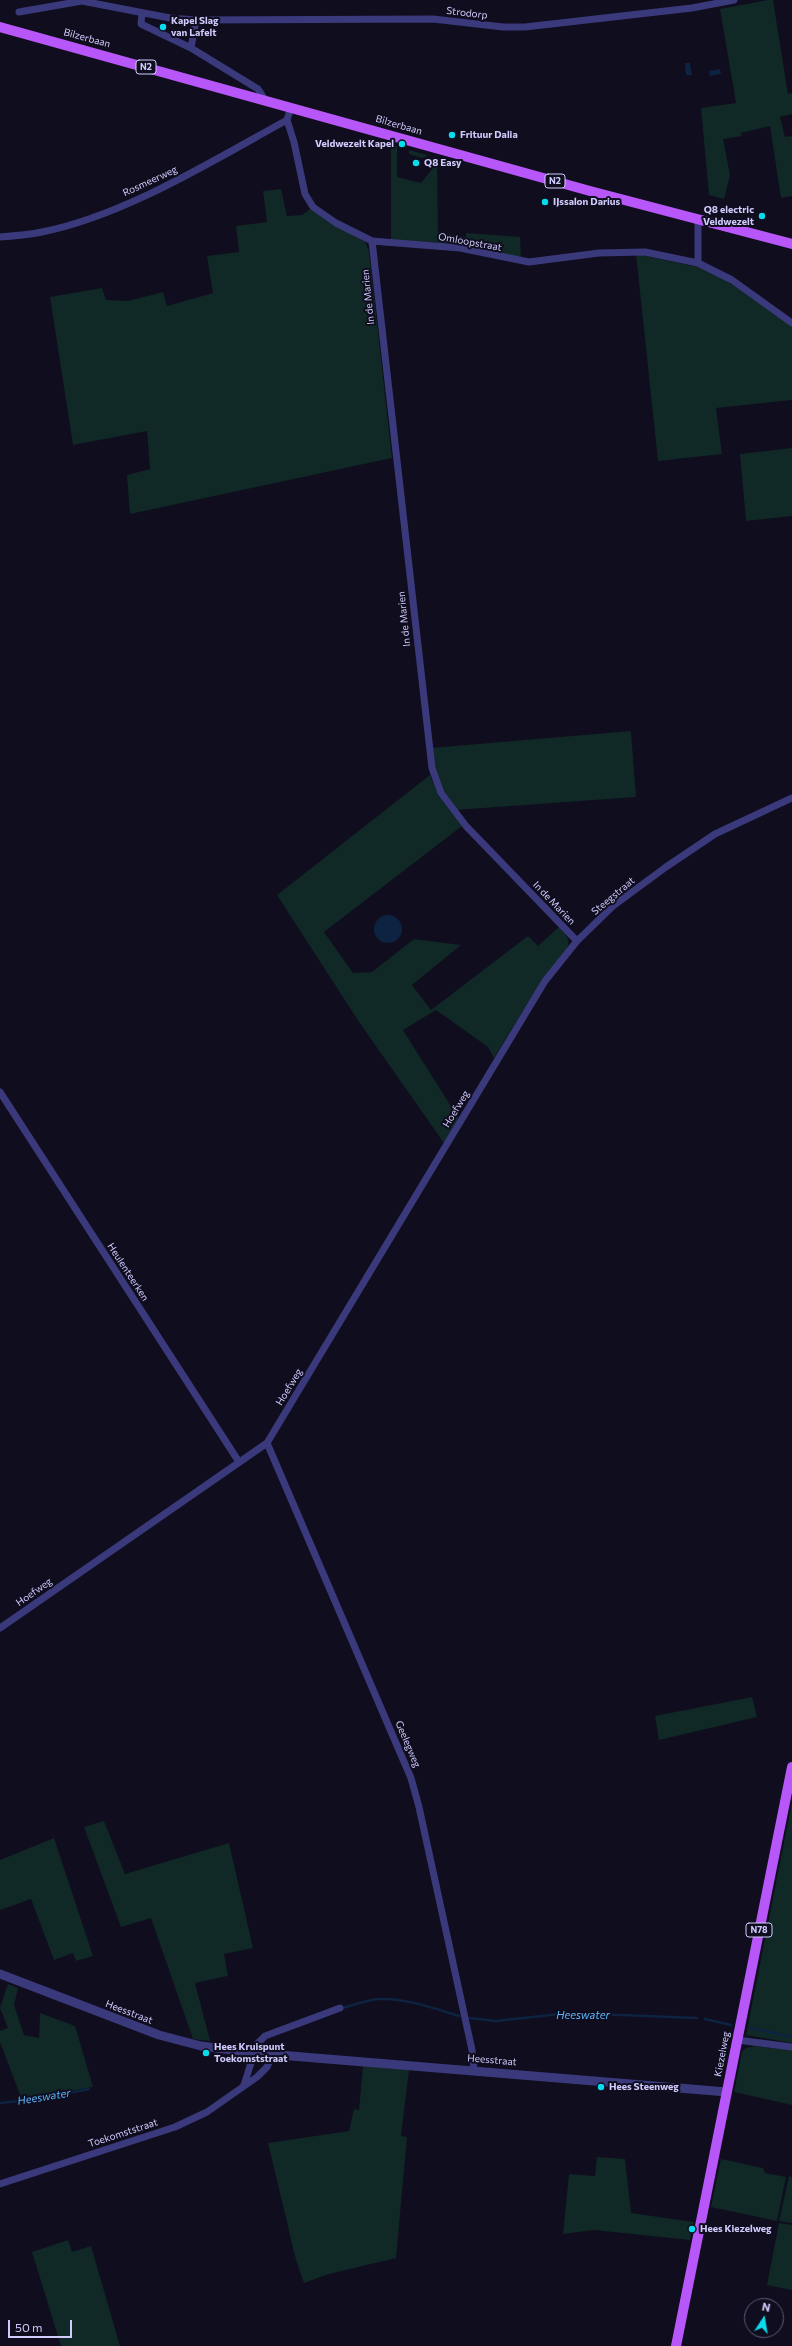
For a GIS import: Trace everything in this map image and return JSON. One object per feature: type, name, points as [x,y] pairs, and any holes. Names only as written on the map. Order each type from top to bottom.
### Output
[{"type":"main road","name":"Bilzerbaan","points":[[0,27],[698,220],[792,244]]},
{"type":"main road","name":"Kiezelweg","points":[[676,2346],[792,1767]]},
{"type":"street","name":"Strodorp","points":[[19,12],[81,1],[142,13],[196,20],[433,19],[503,27],[525,27],[692,8],[734,0]]},
{"type":"street","points":[[142,13],[141,24],[192,48],[258,88],[265,100]]},
{"type":"street","points":[[192,48],[196,20]]},
{"type":"street","points":[[287,120],[291,108]]},
{"type":"street","name":"Rosmeerweg","points":[[0,238],[43,232],[115,208],[198,169],[287,120]]},
{"type":"street","name":"Omloopstraat","points":[[287,120],[294,142],[305,194],[313,207],[336,223],[372,241],[460,248],[517,261],[529,262],[599,253],[645,252],[698,263],[732,280],[792,323]]},
{"type":"street","points":[[698,220],[698,263]]},
{"type":"street","name":"In de Marien","points":[[372,241],[422,684],[435,782],[449,806],[466,826],[577,941]]},
{"type":"street","name":"Steegstraat","points":[[495,1063],[545,981],[577,941],[613,906],[714,834],[792,798]]},
{"type":"street","name":"Hoefweg","points":[[0,1628],[267,1443],[495,1063]]},
{"type":"street","name":"Heulenteerken","points":[[0,1092],[240,1462]]},
{"type":"street","name":"Geelegweg","points":[[267,1443],[329,1584],[415,1790],[472,2050],[474,2070]]},
{"type":"street","name":"Heesstraat","points":[[0,1974],[159,2035],[201,2046],[256,2053],[727,2092]]},
{"type":"street","points":[[244,2085],[256,2053],[257,2044],[265,2036],[340,2008]]},
{"type":"street","points":[[737,2040],[792,2047]]},
{"type":"street","name":"Toekomststraat","points":[[0,2184],[175,2127],[207,2112],[257,2077],[267,2067],[273,2054]]},
{"type":"green space","points":[[773,0],[788,94],[792,93],[792,114],[780,117],[785,137],[792,136],[792,196],[781,198],[770,126],[741,133],[742,136],[723,139],[730,175],[724,199],[709,195],[701,108],[736,103],[720,9]]},
{"type":"green space","points":[[391,145],[397,146],[397,177],[421,183],[437,163],[438,232],[466,237],[466,233],[520,237],[521,259],[435,242],[391,241]]},
{"type":"green space","points":[[409,150],[427,155],[426,157],[422,158],[409,154]]},
{"type":"green space","points":[[281,189],[287,216],[302,215],[310,209],[365,242],[369,251],[392,458],[130,514],[127,475],[150,469],[147,431],[73,445],[50,297],[102,288],[106,300],[128,301],[163,292],[167,306],[213,293],[207,256],[239,252],[236,226],[267,222],[263,191]]},
{"type":"green space","points":[[636,254],[698,267],[711,273],[746,294],[792,326],[792,400],[716,408],[722,454],[658,461]]},
{"type":"green space","points":[[792,448],[792,516],[746,521],[740,454]]},
{"type":"green space","points":[[631,731],[636,797],[455,810],[439,784],[431,748]]},
{"type":"green space","points":[[430,775],[438,795],[462,826],[324,932],[353,973],[372,972],[414,939],[461,945],[412,985],[431,1010],[528,936],[538,946],[559,927],[568,941],[568,948],[524,1009],[494,1058],[488,1047],[436,1010],[403,1030],[459,1119],[444,1143],[359,1022],[277,895]]},
{"type":"green space","points":[[752,1697],[757,1717],[659,1740],[655,1716]]},
{"type":"green space","points":[[792,1802],[792,2043],[746,2035]]},
{"type":"green space","points":[[104,1821],[125,1874],[229,1843],[253,1948],[224,1954],[228,1976],[195,1983],[210,2041],[193,2039],[151,1918],[121,1927],[84,1827]]},
{"type":"green space","points":[[54,1838],[93,1956],[76,1961],[73,1953],[54,1960],[31,1899],[0,1910],[0,1860]]},
{"type":"green space","points":[[8,1984],[18,1988],[14,2005],[24,2035],[39,2038],[40,2013],[75,2026],[93,2087],[22,2100],[0,2042],[0,2031],[8,2028],[0,2008]]},
{"type":"green space","points":[[755,2046],[792,2050],[792,2105],[734,2092],[742,2052],[746,2048]]},
{"type":"green space","points":[[363,2066],[409,2070],[401,2136],[407,2137],[396,2258],[329,2274],[304,2283],[296,2260],[268,2143],[349,2131],[354,2109],[359,2110]]},
{"type":"green space","points":[[597,2157],[625,2159],[631,2213],[694,2222],[690,2240],[594,2230],[563,2234],[569,2174],[595,2176]]},
{"type":"green space","points":[[721,2159],[763,2168],[765,2173],[786,2177],[777,2221],[711,2207]]},
{"type":"green space","points":[[789,2176],[792,2177],[792,2223],[779,2221]]},
{"type":"green space","points":[[779,2223],[792,2225],[792,2290],[767,2285]]},
{"type":"green space","points":[[68,2240],[72,2252],[91,2246],[120,2346],[61,2346],[32,2252]]},
{"type":"water","points":[[685,63],[690,63],[692,75],[686,75]]},
{"type":"water","points":[[720,69],[721,74],[710,76],[709,71]]},
{"type":"water","points":[[388,915],[398,919],[402,929],[398,939],[388,943],[378,939],[374,929],[378,919]]},
{"type":"waterway","name":"Heeswater","points":[[342,2008],[370,2000],[389,1999],[419,2004],[459,2016]]},
{"type":"waterway","name":"Heeswater","points":[[470,2018],[496,2021],[569,2013],[697,2018]]},
{"type":"waterway","name":"Heeswater","points":[[705,2019],[731,2025]]},
{"type":"waterway","name":"Heeswater","points":[[750,2028],[792,2037]]},
{"type":"waterway","name":"Heeswater","points":[[0,2103],[39,2099],[89,2089]]},
{"type":"place","name":"Kapel Slag van Lafelt","points":[[163,27]]},
{"type":"place","name":"Frituur Dalia","points":[[452,135]]},
{"type":"place","name":"Veldwezelt Kapel","points":[[402,144]]},
{"type":"place","name":"Q8 Easy","points":[[416,163]]},
{"type":"place","name":"IJssalon Darius","points":[[545,202]]},
{"type":"place","name":"Q8 electric Veldwezelt","points":[[762,216]]},
{"type":"place","name":"Hees Kruispunt Toekomststraat","points":[[206,2053]]},
{"type":"place","name":"Hees Steenweg","points":[[601,2087]]},
{"type":"place","name":"Hees Kiezelweg","points":[[692,2229]]}]
